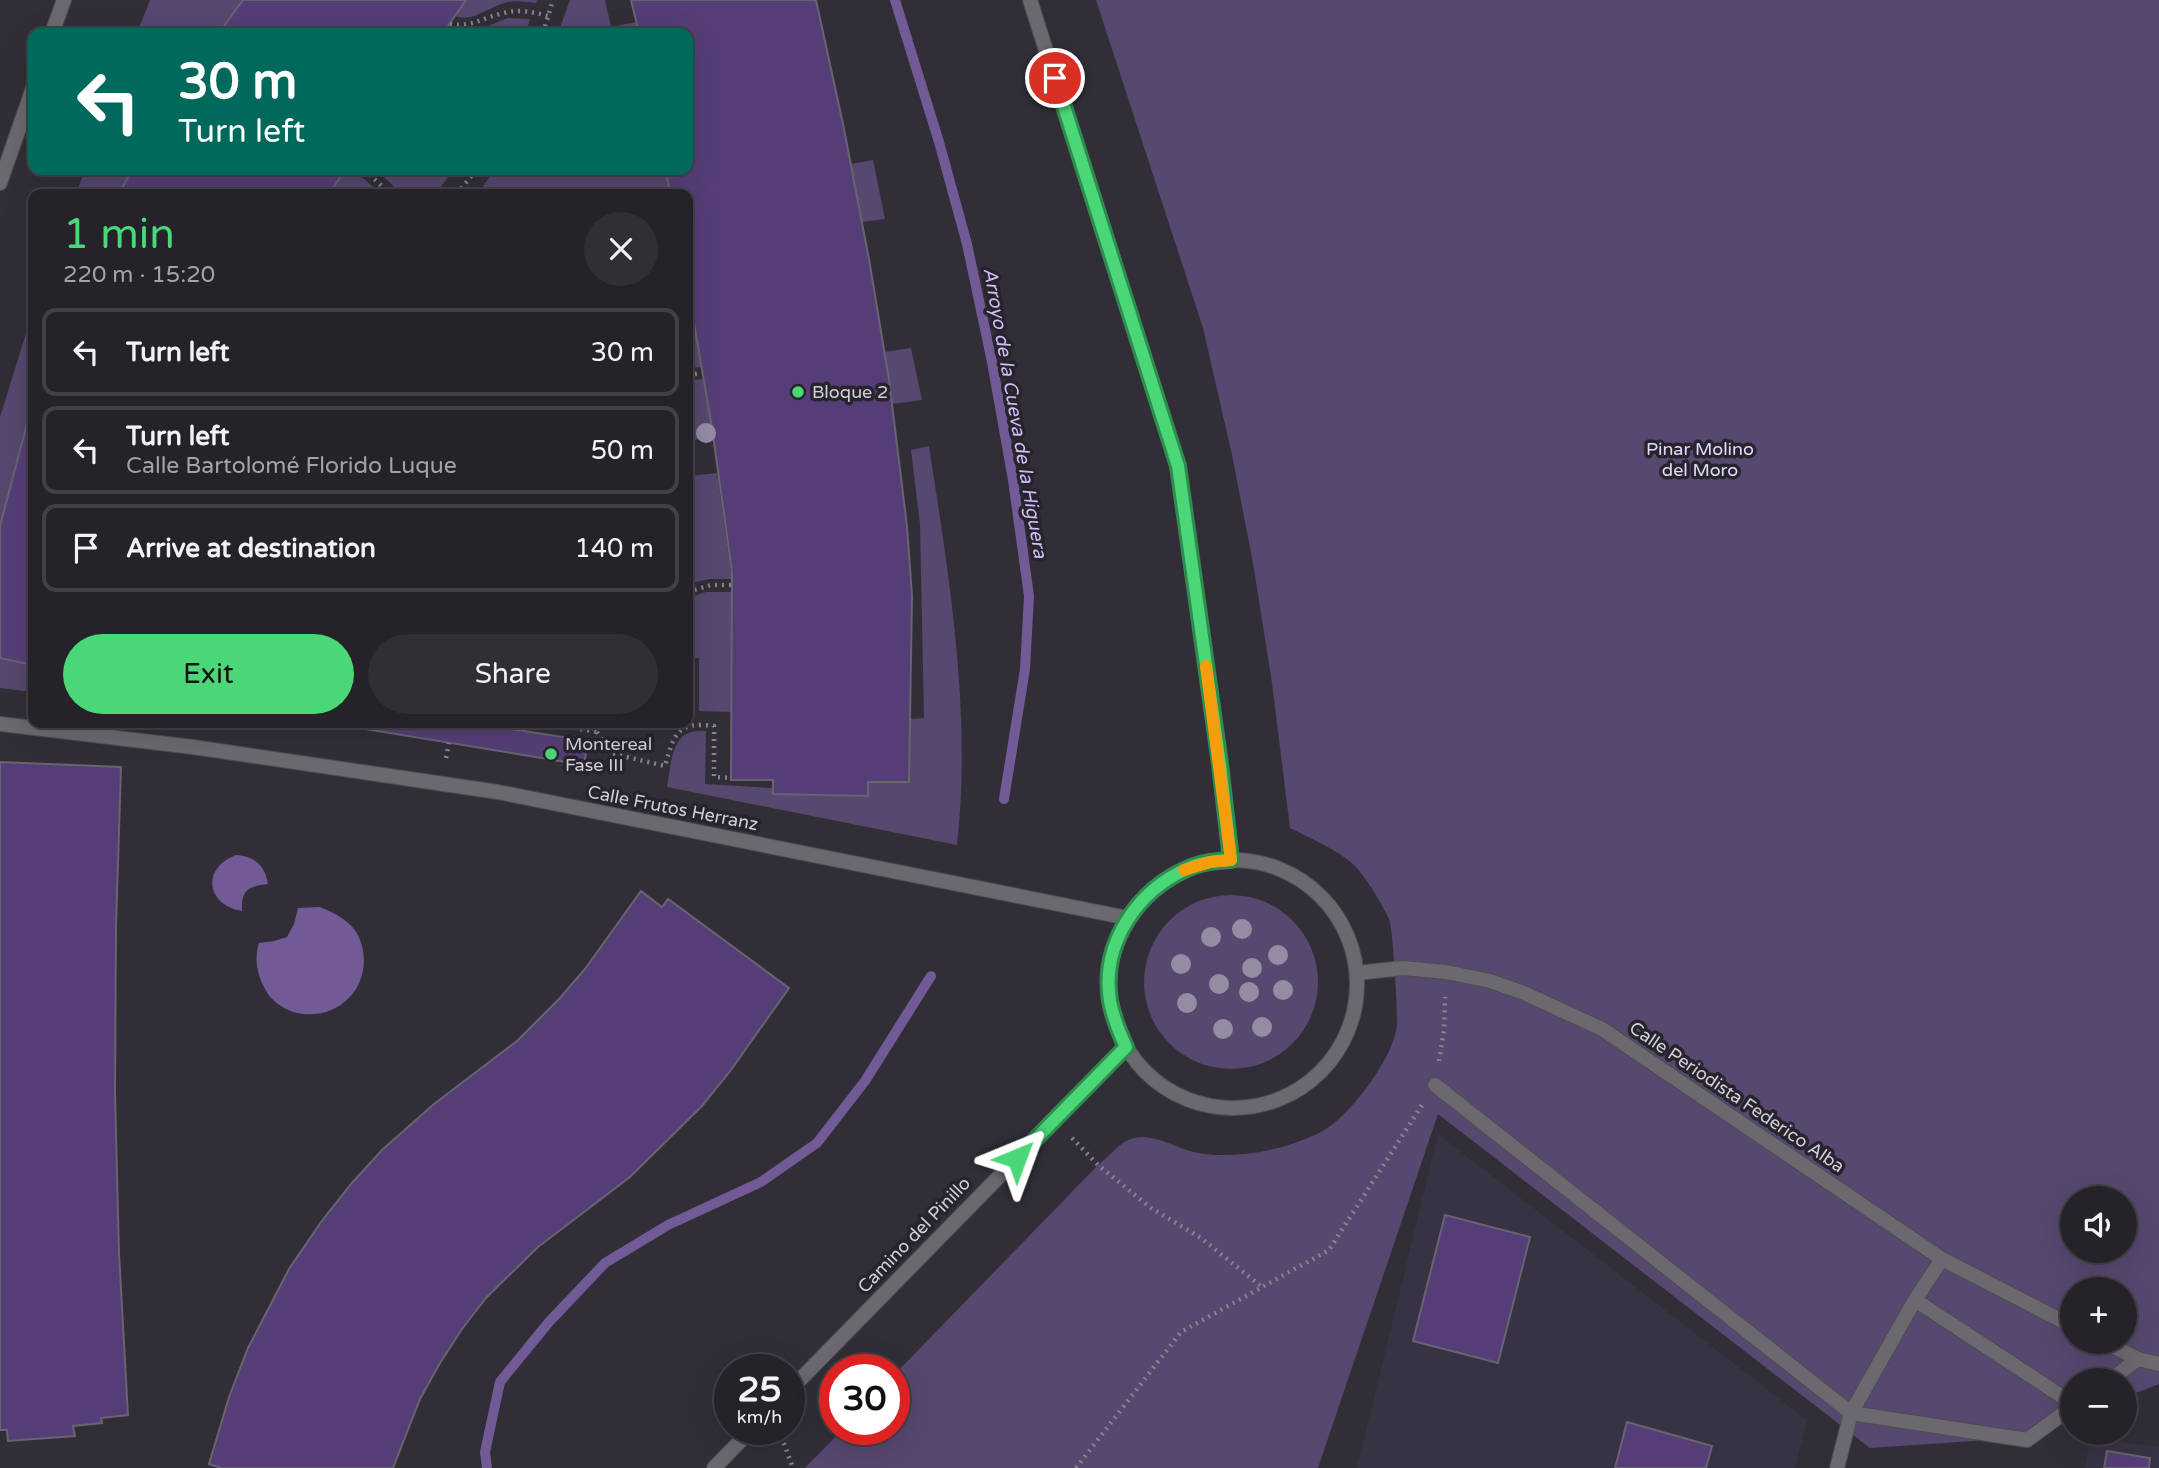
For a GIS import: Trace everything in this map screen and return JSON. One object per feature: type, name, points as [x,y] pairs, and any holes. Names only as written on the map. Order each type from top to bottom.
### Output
[{"type":"street","points":[[54,28],[64,0]]},
{"type":"street","points":[[1030,0],[1178,466],[1231,860]]},
{"type":"street","points":[[0,183],[28,102]]},
{"type":"street","name":"Calle Frutos Herranz","points":[[0,724],[28,727]]},
{"type":"street","name":"Calle Frutos Herranz","points":[[34,728],[193,747],[498,792],[1128,918]]},
{"type":"street","points":[[1231,860],[1278,867],[1319,894],[1345,930],[1357,973],[1357,990],[1350,1026],[1333,1058],[1322,1071],[1294,1092],[1258,1106],[1220,1108],[1182,1098],[1150,1076],[1137,1063],[1126,1047],[1113,1015],[1109,983],[1114,949],[1128,918],[1155,887],[1190,867],[1231,860]]},
{"type":"street","name":"Calle Periodista Federico Alba","points":[[1357,973],[1403,968],[1446,972],[1490,981],[1524,993],[1602,1029],[1942,1259],[2060,1319]]},
{"type":"street","name":"Camino del Pinillo","points":[[805,1375],[1126,1047]]},
{"type":"street","points":[[1435,1085],[1851,1413],[2027,1440],[2060,1414]]},
{"type":"street","points":[[1837,1468],[1851,1413],[1915,1300],[1942,1259]]},
{"type":"street","points":[[1915,1300],[2060,1397]]},
{"type":"street","points":[[2128,1354],[2159,1364]]},
{"type":"street","points":[[2126,1368],[2138,1359]]},
{"type":"street","points":[[714,1468],[736,1445]]},
{"type":"path","points":[[544,28],[553,0]]},
{"type":"path","points":[[450,23],[461,26],[514,11],[529,11],[548,16]]},
{"type":"path","points":[[370,175],[385,189]]},
{"type":"path","points":[[461,189],[472,175]]},
{"type":"path","points":[[693,374],[702,373]]},
{"type":"path","points":[[693,590],[710,585],[732,585]]},
{"type":"path","points":[[693,725],[714,726],[714,777],[732,778]]},
{"type":"path","points":[[579,728],[597,732]]},
{"type":"path","points":[[593,728],[610,753],[665,766],[673,739],[681,728]]},
{"type":"path","points":[[1076,1468],[1181,1332],[1329,1250],[1435,1085],[1444,1030],[1446,972]]},
{"type":"path","points":[[1055,1119],[1098,1165],[1151,1208],[1201,1238],[1262,1287]]},
{"type":"path","points":[[785,1445],[793,1468]]},
{"type":"shaded area","points":[[236,855],[248,857],[258,863],[268,884],[247,890],[242,911],[221,902],[212,886],[217,868]]},
{"type":"shaded area","points":[[320,907],[341,918],[355,930],[363,952],[363,968],[359,983],[340,1005],[326,1012],[293,1012],[281,1006],[267,993],[258,972],[257,949],[259,943],[287,937],[298,908]]},
{"type":"shaded area","points":[[1438,1134],[1807,1420],[1795,1468],[1357,1468]]},
{"type":"shaded area","points":[[2137,1444],[2159,1447],[2159,1468],[2085,1468],[2089,1445]]},
{"type":"green space","points":[[150,0],[243,0],[223,28],[139,28]]},
{"type":"green space","points":[[466,0],[537,0],[536,3],[508,2],[475,16],[455,16]]},
{"type":"green space","points":[[570,0],[605,0],[611,27],[636,22],[638,28],[560,28]]},
{"type":"green space","name":"Pinar Molino del Moro","points":[[1096,0],[2159,0],[2159,1384],[2137,1392],[2137,1368],[2060,1368],[2060,1422],[2018,1438],[1870,1448],[1438,1114],[1318,1468],[805,1468],[827,1445],[910,1445],[910,1359],[1122,1143],[1134,1138],[1150,1137],[1193,1152],[1214,1155],[1254,1153],[1292,1144],[1317,1134],[1342,1116],[1378,1071],[1394,1039],[1397,1017],[1389,919],[1369,883],[1354,865],[1332,849],[1290,828],[1272,683],[1232,455],[1203,328]]},
{"type":"green space","points":[[507,18],[530,19],[527,28],[484,28]]},
{"type":"green space","points":[[873,160],[885,219],[862,222],[851,164]]},
{"type":"green space","points":[[83,175],[129,175],[122,189],[78,189]]},
{"type":"green space","points":[[342,175],[359,175],[376,189],[332,189]]},
{"type":"green space","points":[[381,175],[450,175],[439,189],[397,189]]},
{"type":"green space","points":[[491,175],[667,175],[669,189],[481,189]]},
{"type":"green space","points":[[693,318],[702,367],[693,368]]},
{"type":"green space","points":[[28,327],[28,420],[0,527],[0,417]]},
{"type":"green space","points":[[911,348],[922,400],[892,404],[884,352]]},
{"type":"green space","points":[[703,379],[713,437],[693,440],[693,380]]},
{"type":"green space","points":[[929,446],[951,595],[960,695],[961,795],[957,845],[667,787],[675,747],[686,734],[694,731],[706,731],[705,784],[772,788],[773,794],[867,796],[868,782],[909,781],[910,719],[924,718],[920,524],[911,450]]},
{"type":"green space","points":[[717,473],[732,579],[709,579],[693,583],[693,476]]},
{"type":"green space","points":[[706,592],[732,592],[732,712],[699,711],[699,658],[693,658],[693,596]]},
{"type":"green space","points":[[0,658],[28,664],[28,691],[0,688]]},
{"type":"green space","points":[[1231,895],[1264,902],[1292,921],[1311,949],[1318,982],[1311,1015],[1292,1043],[1264,1062],[1231,1069],[1198,1062],[1170,1043],[1151,1015],[1144,982],[1151,949],[1170,921],[1198,902]]},
{"type":"building","points":[[243,0],[466,0],[446,28],[223,28]]},
{"type":"building","name":"Bloque 2","points":[[631,0],[816,0],[869,259],[889,380],[907,526],[912,596],[909,782],[868,782],[868,796],[773,794],[773,780],[731,780],[732,572],[693,317],[693,189],[669,189],[667,175],[693,175],[693,28],[638,28]]},
{"type":"building","points":[[129,175],[342,175],[332,189],[122,189]]},
{"type":"building","points":[[28,420],[28,664],[0,658],[0,526]]},
{"type":"building","name":"Montereal Fase III","points":[[359,728],[506,728],[588,741],[584,765]]},
{"type":"building","points":[[0,762],[121,767],[115,1093],[119,1253],[128,1415],[101,1418],[102,1423],[73,1426],[75,1436],[8,1441],[7,1430],[0,1430]]},
{"type":"building","points":[[641,891],[662,907],[668,899],[789,988],[731,1070],[702,1106],[630,1177],[538,1247],[486,1298],[462,1329],[420,1399],[393,1468],[221,1468],[209,1464],[229,1397],[248,1348],[289,1269],[321,1222],[382,1150],[434,1104],[517,1041],[559,999],[585,969]]},
{"type":"building","points":[[1445,1215],[1530,1237],[1498,1363],[1413,1341]]},
{"type":"building","points":[[1627,1422],[1712,1446],[1706,1468],[1615,1468]]},
{"type":"building","points":[[2107,1451],[2150,1458],[2149,1468],[2104,1468]]},
{"type":"waterway","name":"Arroyo de la Cueva de la Higuera","points":[[895,0],[967,244],[1013,480],[1029,596],[1025,669],[1004,799]]},
{"type":"waterway","name":"Arroyo de la Cueva de la Higuera","points":[[487,1468],[485,1452],[500,1382],[549,1322],[605,1263],[668,1225],[761,1182],[817,1143],[865,1081],[931,976]]},
{"type":"slow traffic","points":[[1184,870],[1210,862],[1231,860],[1206,666]]},
{"type":"place","name":"Bloque 2","points":[[798,392]]},
{"type":"place","name":"Montereal Fase III","points":[[551,754]]},
{"type":"route","points":[[1017,1158],[1126,1047],[1113,1015],[1109,983],[1114,949],[1128,918],[1155,887],[1172,877],[1190,867],[1231,860],[1178,466],[1055,78]]}]
